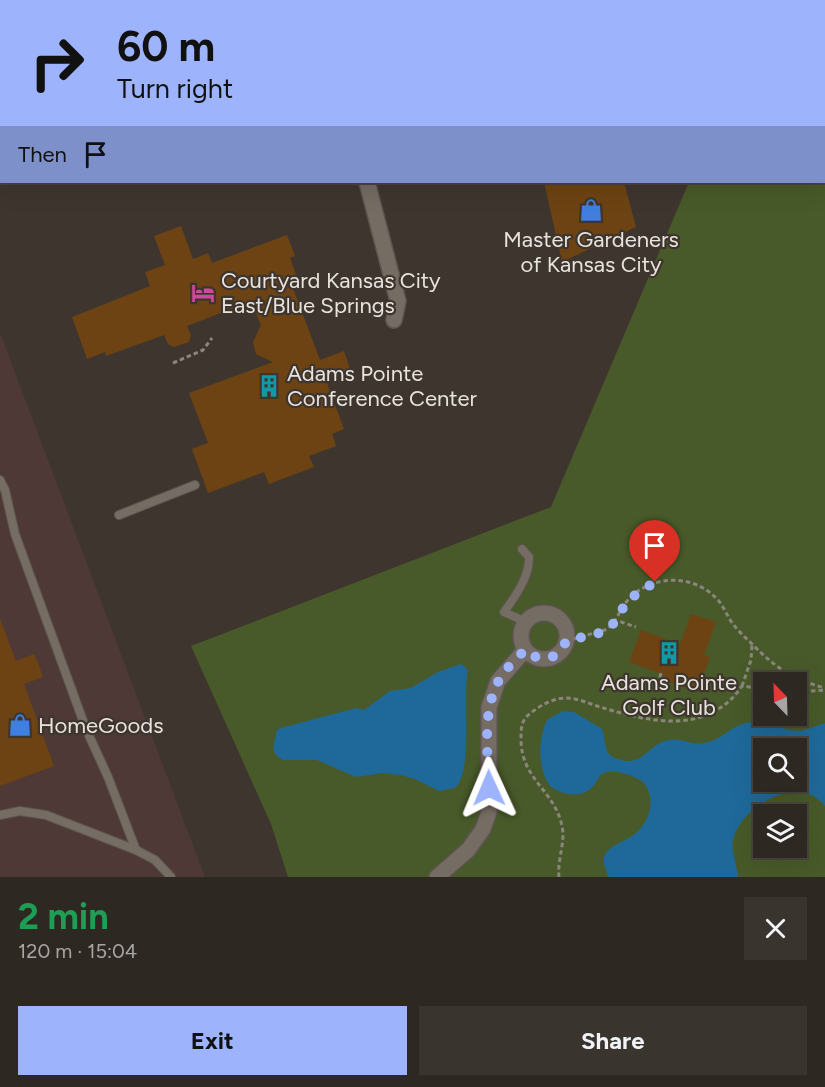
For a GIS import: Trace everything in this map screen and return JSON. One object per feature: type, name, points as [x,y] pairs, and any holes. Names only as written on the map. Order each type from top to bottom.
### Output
[{"type":"street","points":[[368,183],[398,301],[394,320]]},
{"type":"street","points":[[539,614],[553,616],[564,626],[566,641],[563,648],[552,658],[537,658],[525,650],[521,636],[526,622],[539,614]]},
{"type":"street","points":[[437,877],[468,850],[483,829],[489,812],[489,707],[498,681],[525,650]]},
{"type":"lane","points":[[0,480],[5,490],[15,534],[86,729],[108,777],[136,850]]},
{"type":"lane","points":[[119,515],[195,485]]},
{"type":"lane","points":[[522,549],[529,556],[530,563],[515,598],[504,612],[526,622]]},
{"type":"lane","points":[[0,815],[20,811],[46,815],[136,850],[155,860],[171,877]]},
{"type":"path","points":[[173,363],[203,350],[212,338]]},
{"type":"path","points":[[566,641],[604,632],[613,624],[623,605],[642,588],[655,582],[679,580],[693,583],[712,595],[734,625],[752,644],[789,676],[803,683],[825,689]]},
{"type":"path","points":[[613,624],[621,622],[636,627]]},
{"type":"path","points":[[559,877],[564,846],[563,828],[557,811],[530,774],[523,759],[522,731],[526,717],[549,702],[565,698],[583,700],[650,720],[686,721],[718,709],[742,686],[752,660],[752,644]]},
{"type":"path","points":[[656,692],[662,674]]},
{"type":"path","points":[[742,686],[753,688]]},
{"type":"path","points":[[807,691],[825,689]]},
{"type":"shaded area","points":[[0,333],[205,877],[0,877]]},
{"type":"green space","points":[[689,183],[825,183],[825,877],[288,877],[271,824],[191,646],[551,507]]},
{"type":"water","points":[[461,664],[468,670],[466,750],[461,779],[455,788],[439,791],[415,779],[383,773],[356,777],[317,760],[283,760],[276,755],[273,748],[277,730],[281,728],[356,708],[364,710],[390,691],[411,688],[438,672]]},
{"type":"water","points":[[563,711],[574,712],[602,729],[606,749],[610,755],[629,761],[641,757],[662,742],[674,739],[704,743],[747,723],[753,722],[753,726],[774,726],[799,731],[825,723],[825,806],[814,797],[801,793],[786,793],[762,804],[753,804],[753,811],[738,827],[733,840],[738,877],[609,877],[605,867],[606,854],[641,829],[648,815],[651,801],[647,787],[642,781],[629,775],[609,772],[602,774],[591,789],[580,794],[568,794],[551,787],[546,780],[541,763],[544,728],[547,720]]},
{"type":"building","name":"Master Gardeners of Kansas City","points":[[544,183],[624,183],[636,227],[562,262]]},
{"type":"building","points":[[181,226],[193,259],[208,253],[212,263],[287,235],[295,256],[290,258],[298,280],[291,283],[320,360],[344,351],[350,369],[325,378],[344,429],[332,434],[336,446],[309,456],[314,467],[269,484],[264,472],[208,493],[192,449],[208,443],[189,393],[273,362],[256,354],[253,342],[261,325],[254,309],[258,307],[255,300],[187,326],[191,335],[189,342],[174,347],[168,344],[164,335],[106,356],[105,352],[87,359],[72,317],[150,286],[145,272],[165,265],[154,236]]},
{"type":"building","name":"Adams Pointe Golf Club","points":[[691,614],[716,622],[704,655],[710,657],[698,692],[663,680],[665,675],[629,662],[641,630],[680,644]]},
{"type":"building","name":"HomeGoods","points":[[0,619],[16,661],[34,654],[39,665],[43,677],[24,684],[54,766],[0,786]]},
{"type":"place","name":"Master Gardeners of Kansas City","points":[[591,210]]},
{"type":"place","name":"Courtyard Kansas City East/Blue Springs","points":[[203,293]]},
{"type":"place","name":"Adams Pointe Conference Center","points":[[269,386]]},
{"type":"place","name":"Adams Pointe Golf Club","points":[[669,653]]},
{"type":"place","name":"HomeGoods","points":[[20,725]]},
{"type":"route","points":[[489,788],[489,707],[498,681],[511,664],[525,650],[537,658],[552,658],[563,648],[566,641],[604,632],[613,624],[621,609],[634,594],[655,582]]}]
